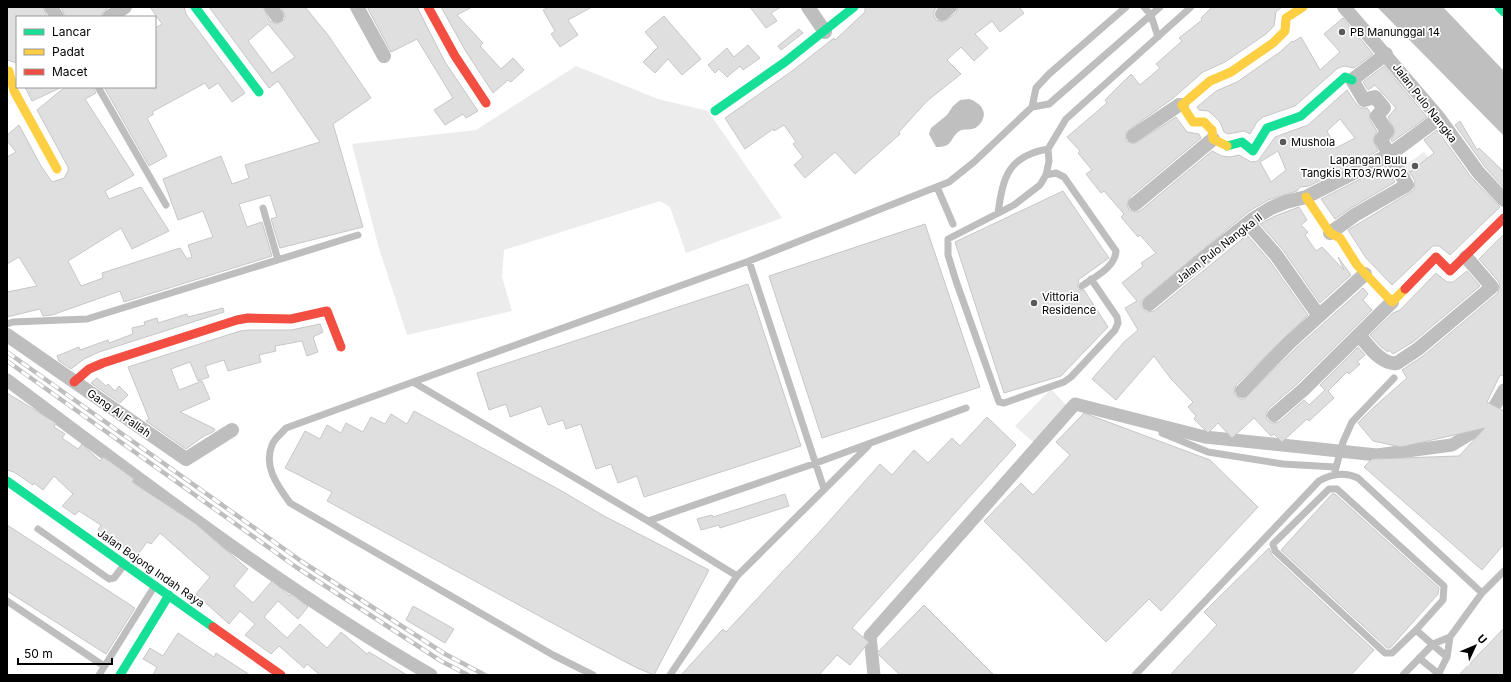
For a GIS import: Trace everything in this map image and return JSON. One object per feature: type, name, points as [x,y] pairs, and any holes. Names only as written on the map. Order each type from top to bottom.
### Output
[{"type":"main road","points":[[195,7],[259,92]]},
{"type":"main road","points":[[428,7],[455,56],[486,103]]},
{"type":"main road","points":[[715,111],[824,32],[854,7]]},
{"type":"main road","points":[[1303,7],[1286,18],[1285,31],[1273,43],[1231,72],[1210,81],[1182,105],[1194,122],[1204,122],[1212,130],[1213,139],[1227,146],[1242,142],[1253,151],[1267,128],[1301,116],[1345,77],[1352,80]]},
{"type":"main road","points":[[1499,7],[1504,12]]},
{"type":"main road","points":[[11,70],[14,91],[51,161],[57,169]]},
{"type":"main road","points":[[1306,197],[1330,233],[1340,238],[1357,265],[1392,302],[1436,257],[1450,271],[1466,257],[1504,218]]},
{"type":"main road","points":[[74,382],[89,369],[103,363],[248,318],[291,319],[327,312],[341,347]]},
{"type":"main road","name":"Jalan Bojong Indah Raya","points":[[7,481],[169,595],[276,674]]},
{"type":"main road","points":[[120,675],[169,595]]},
{"type":"street","points":[[51,7],[56,16]]},
{"type":"street","points":[[357,7],[384,56]]},
{"type":"street","points":[[808,7],[824,32]]},
{"type":"street","name":"Jalan Pulo Nangka","points":[[1344,7],[1386,54],[1439,118],[1478,172],[1504,200]]},
{"type":"street","points":[[1330,233],[1355,215],[1407,185],[1381,140],[1387,131],[1377,116],[1384,108],[1375,97],[1364,100],[1352,80],[1386,54]]},
{"type":"street","points":[[1133,136],[1179,105],[1182,105]]},
{"type":"street","name":"Jalan Pulo Nangka II","points":[[1149,304],[1248,223],[1270,208],[1306,197],[1389,155],[1439,118]]},
{"type":"street","points":[[1135,204],[1213,139]]},
{"type":"street","points":[[1248,223],[1276,255],[1319,316]]},
{"type":"street","points":[[1358,335],[1385,361],[1393,363],[1397,363],[1418,349],[1492,287],[1466,257]]},
{"type":"street","points":[[1242,391],[1289,343],[1366,274]]},
{"type":"street","points":[[1274,415],[1303,390],[1392,302]]},
{"type":"street","name":"Gang Al Fallah","points":[[7,335],[186,459],[232,430]]},
{"type":"lane","points":[[1032,107],[1036,88],[1126,7]]},
{"type":"lane","points":[[1144,7],[1151,15],[1158,37]]},
{"type":"lane","points":[[593,675],[553,655],[290,503],[275,482],[269,465],[272,445],[286,428],[749,261],[937,187],[957,177],[1032,107],[1049,104],[1160,7]]},
{"type":"lane","points":[[1091,279],[1117,317],[1118,323],[1115,330],[1071,377],[1064,382],[1004,403],[999,402],[972,320],[956,281],[946,244],[951,236],[998,213],[1026,197],[1040,185],[1046,174],[1049,161],[1048,149],[1066,119],[1191,7]]},
{"type":"lane","points":[[99,88],[166,205]]},
{"type":"lane","points":[[998,213],[1001,193],[1006,179],[1016,161],[1032,152],[1048,149]]},
{"type":"lane","points":[[1046,174],[1056,173],[1064,177],[1116,251],[1116,258],[1111,265],[1082,286]]},
{"type":"lane","points":[[937,187],[953,224]]},
{"type":"lane","points":[[263,208],[278,260]]},
{"type":"lane","points":[[7,324],[12,322],[86,319],[358,235]]},
{"type":"lane","points":[[749,261],[824,489]]},
{"type":"lane","points":[[1334,475],[1336,463],[1343,442],[1352,422],[1394,378]]},
{"type":"lane","points":[[413,382],[738,576]]},
{"type":"lane","points":[[648,521],[816,464],[966,408]]},
{"type":"lane","points":[[1162,433],[1208,452],[1283,464],[1336,463]]},
{"type":"lane","points":[[670,675],[738,576],[870,444]]},
{"type":"lane","points":[[1135,675],[1319,481],[1334,475],[1351,475],[1358,478],[1482,593]]},
{"type":"lane","points":[[1329,489],[1337,489],[1444,586],[1443,600],[1416,630],[1392,653],[1385,653],[1275,551],[1273,544],[1329,489]]},
{"type":"lane","points":[[38,529],[109,579],[114,578],[125,564]]},
{"type":"lane","points":[[1419,658],[1439,675],[1447,657],[1450,637],[1482,593],[1504,571]]},
{"type":"lane","points":[[99,675],[155,586]]},
{"type":"lane","points":[[7,600],[104,666]]},
{"type":"lane","points":[[1416,630],[1447,657]]},
{"type":"lane","points":[[1403,675],[1433,644],[1450,637]]},
{"type":"shaded area","points":[[1377,7],[1443,7],[1504,71],[1504,136]]},
{"type":"shaded area","points":[[576,66],[658,99],[708,111],[782,218],[686,253],[670,207],[660,201],[504,250],[502,277],[512,311],[407,335],[378,245],[352,144],[476,130]]},
{"type":"shaded area","points":[[969,99],[981,106],[984,113],[982,122],[976,128],[958,132],[945,146],[936,147],[929,134],[931,128],[947,115],[953,106],[960,100]]},
{"type":"shaded area","name":"Lapangan Bulu Tangkis RT03/RW02","points":[[1424,152],[1432,162],[1407,179],[1399,170]]},
{"type":"shaded area","points":[[1051,389],[1067,406],[1033,442],[1015,426]]},
{"type":"building","points":[[7,7],[43,7],[47,16],[16,16],[16,63],[7,60]]},
{"type":"building","points":[[61,7],[109,7],[102,13],[101,16],[65,16]]},
{"type":"building","points":[[150,7],[184,7],[186,14],[245,93],[232,102],[218,83],[209,89],[205,83],[152,112],[154,114],[147,118],[167,156],[149,166],[105,88],[156,88],[156,27],[162,24]]},
{"type":"building","points":[[209,7],[263,7],[270,21],[277,24],[285,19],[285,15],[281,7],[305,7],[328,35],[371,98],[333,124],[363,227],[280,248],[271,219],[277,217],[270,195],[239,204],[247,227],[262,222],[272,256],[124,302],[120,291],[52,315],[43,316],[40,309],[7,317],[7,292],[37,286],[19,257],[7,264],[7,157],[16,152],[7,141],[7,135],[19,125],[41,166],[52,182],[64,178],[68,171],[68,167],[37,110],[64,88],[94,88],[96,93],[85,99],[134,175],[105,191],[109,199],[141,187],[169,231],[132,249],[121,228],[68,261],[81,286],[103,278],[102,273],[180,248],[187,259],[192,257],[188,245],[213,237],[203,211],[178,220],[163,179],[221,156],[232,184],[249,178],[245,165],[320,142],[278,81],[269,88]],"holes":[[[268,24],[295,57],[272,73],[248,41]]]},
{"type":"building","points":[[367,7],[417,7],[445,62],[478,111],[466,118],[463,114],[445,125],[434,110],[453,98],[417,39],[391,52]]},
{"type":"building","points":[[441,7],[472,7],[457,15],[483,43],[480,46],[501,69],[513,58],[524,70],[511,82],[508,80],[493,93],[465,50]]},
{"type":"building","points":[[549,7],[592,7],[568,20],[578,35],[560,47],[551,34],[555,31],[543,10]]},
{"type":"building","points":[[750,7],[781,7],[771,13],[777,21],[766,28]]},
{"type":"building","points":[[865,7],[937,7],[934,11],[934,16],[936,20],[943,22],[956,13],[958,7],[1019,7],[1024,13],[1000,32],[992,21],[975,34],[988,48],[974,61],[961,47],[947,60],[961,74],[927,101],[899,132],[900,134],[855,174],[835,152],[805,178],[794,165],[803,157],[793,144],[796,142],[784,125],[774,131],[773,129],[745,149],[725,118],[792,71],[834,38],[835,40],[865,12]]},
{"type":"building","points":[[1212,7],[1282,7],[1276,12],[1274,26],[1266,34],[1225,62],[1203,72],[1172,99],[1126,132],[1126,141],[1134,144],[1176,117],[1187,132],[1199,134],[1201,138],[1130,197],[1127,205],[1129,210],[1136,212],[1140,211],[1212,151],[1222,156],[1230,157],[1239,155],[1251,162],[1258,161],[1275,137],[1308,125],[1347,90],[1357,105],[1361,108],[1367,108],[1370,112],[1370,120],[1377,131],[1373,140],[1378,151],[1309,186],[1300,187],[1297,191],[1268,200],[1248,212],[1141,301],[1141,306],[1146,312],[1154,311],[1247,235],[1269,260],[1308,315],[1236,385],[1234,394],[1240,399],[1244,399],[1295,349],[1363,288],[1368,294],[1363,300],[1372,310],[1297,384],[1268,409],[1266,413],[1267,420],[1272,423],[1279,422],[1304,400],[1309,405],[1325,390],[1320,385],[1358,347],[1365,355],[1357,362],[1360,364],[1349,374],[1347,372],[1328,391],[1334,398],[1309,421],[1307,419],[1282,442],[1274,434],[1271,436],[1254,418],[1232,438],[1218,423],[1208,433],[1194,419],[1196,416],[1188,407],[1193,402],[1171,379],[1154,356],[1116,400],[1092,379],[1124,342],[1138,330],[1125,308],[1137,301],[1122,283],[1143,266],[1141,263],[1156,253],[1140,235],[1138,237],[1121,217],[1124,214],[1104,191],[1101,193],[1086,174],[1092,170],[1078,153],[1080,151],[1067,137],[1107,103],[1105,100],[1131,74],[1140,85],[1160,68],[1156,64],[1182,41],[1179,38],[1202,20],[1201,18]],"holes":[[[1340,119],[1355,138],[1336,148],[1327,131]],[[1278,151],[1286,170],[1271,182],[1260,162]]]},
{"type":"building","points":[[664,16],[701,59],[682,75],[668,59],[655,73],[643,62],[658,47],[645,32]]},
{"type":"building","points":[[1343,18],[1373,54],[1354,68],[1344,66],[1338,68],[1295,106],[1263,117],[1257,122],[1250,134],[1244,131],[1228,134],[1224,132],[1220,122],[1212,114],[1208,111],[1199,110],[1197,107],[1216,91],[1237,82],[1280,52],[1292,41],[1293,42],[1301,37],[1320,70],[1340,52],[1324,34]]},
{"type":"building","points":[[799,29],[803,33],[781,50],[778,46]]},
{"type":"building","points":[[748,45],[760,58],[743,70],[740,66],[727,77],[719,69],[715,73],[708,65],[727,48],[734,57]]},
{"type":"building","points":[[1384,66],[1427,117],[1392,142],[1391,140],[1395,131],[1388,117],[1396,108],[1375,85],[1368,90],[1363,82]]},
{"type":"building","points":[[26,88],[60,88],[32,101]]},
{"type":"building","points":[[1460,121],[1477,150],[1479,148],[1504,172],[1504,188],[1485,167],[1455,125]]},
{"type":"building","points":[[1437,130],[1471,177],[1500,207],[1450,255],[1439,246],[1433,246],[1392,285],[1366,258],[1348,230],[1414,190],[1415,181],[1409,171],[1410,172],[1434,153],[1424,140]]},
{"type":"building","points":[[1386,166],[1395,182],[1335,219],[1321,199]]},
{"type":"building","name":"Vittoria Residence","points":[[1063,191],[1109,258],[1078,280],[1079,282],[1077,286],[1080,290],[1084,290],[1108,327],[1061,376],[1004,393],[955,242]]},
{"type":"building","points":[[1299,207],[1307,220],[1301,225],[1308,232],[1305,235],[1316,251],[1322,247],[1344,270],[1338,257],[1351,275],[1320,303],[1283,250],[1260,224],[1275,216]]},
{"type":"building","points":[[925,224],[980,387],[822,438],[769,276]]},
{"type":"building","points":[[1504,234],[1504,376],[1500,375],[1487,402],[1504,411],[1504,544],[1482,570],[1364,467],[1372,459],[1459,456],[1485,428],[1401,447],[1373,441],[1358,423],[1407,378],[1402,370],[1423,356],[1498,293],[1500,286],[1499,282],[1479,259]]},
{"type":"building","points":[[1467,271],[1480,286],[1413,342],[1393,354],[1389,350],[1388,352],[1381,347],[1370,335],[1393,313],[1400,310],[1436,273],[1447,282],[1453,282]]},
{"type":"building","points":[[748,284],[801,446],[644,497],[637,476],[618,483],[611,464],[596,469],[581,424],[566,429],[563,420],[548,425],[541,406],[510,417],[506,404],[489,410],[477,373]]},
{"type":"building","points":[[223,308],[224,312],[99,352],[84,359],[71,369],[59,361],[57,356],[79,347],[80,350],[108,340],[109,343],[133,334],[132,328],[145,325],[144,322],[157,318],[158,323],[187,314],[188,317]]},
{"type":"building","points":[[320,324],[323,332],[313,337],[318,352],[307,356],[302,341],[275,346],[276,351],[259,355],[261,362],[228,371],[224,360],[205,366],[209,377],[198,381],[190,362],[171,369],[179,390],[202,381],[210,399],[180,412],[215,429],[213,432],[204,436],[186,449],[146,421],[149,419],[128,367],[240,331],[291,330]]},
{"type":"building","points":[[97,378],[106,386],[108,384],[115,391],[119,386],[128,395],[120,403],[91,383]]},
{"type":"building","points":[[7,393],[56,423],[54,427],[65,434],[62,438],[78,449],[82,444],[100,461],[103,457],[134,479],[132,482],[196,524],[248,569],[234,586],[253,603],[272,581],[290,596],[292,594],[308,607],[298,619],[278,601],[264,617],[287,638],[300,624],[327,648],[341,632],[367,654],[369,652],[407,675],[320,675],[307,664],[304,668],[279,646],[271,654],[245,635],[255,624],[240,611],[229,624],[196,594],[210,577],[160,533],[151,544],[147,542],[136,557],[98,530],[101,525],[79,511],[75,515],[62,506],[73,494],[54,476],[43,490],[34,483],[33,485],[14,472],[7,470]]},
{"type":"building","points":[[414,411],[560,490],[604,516],[709,570],[654,675],[637,668],[580,638],[327,501],[332,492],[285,468],[305,431],[320,439],[327,425],[341,433],[346,423],[363,432],[371,417],[385,424],[391,414],[407,424]]},
{"type":"building","points":[[1084,413],[1210,460],[1258,507],[1161,611],[1149,599],[1106,642],[984,521],[1021,483],[1033,495],[1070,455],[1056,442]]},
{"type":"building","points":[[987,417],[1016,445],[852,628],[869,642],[850,665],[837,655],[819,675],[681,675],[723,629],[726,632],[825,526],[880,464],[892,475],[914,450],[928,463],[952,438],[960,446]]},
{"type":"building","points":[[785,494],[789,506],[720,528],[719,525],[701,530],[697,519],[712,515],[713,517]]},
{"type":"building","points":[[1332,494],[1335,494],[1439,588],[1438,594],[1390,648],[1387,648],[1281,550]]},
{"type":"building","points":[[7,525],[135,608],[106,654],[7,591]]},
{"type":"building","points":[[1269,548],[1272,555],[1374,650],[1351,675],[1170,675],[1217,625],[1204,612]]},
{"type":"building","points":[[924,605],[994,675],[900,675],[877,653]]},
{"type":"building","points":[[413,606],[454,629],[445,643],[406,620]]},
{"type":"building","points":[[1504,628],[1504,675],[1459,675]]},
{"type":"building","points":[[178,633],[214,657],[216,653],[250,675],[153,675],[157,667],[143,659],[150,648],[163,656]]},
{"type":"waterway","points":[[7,380],[163,496],[268,571],[321,607],[431,675]]},
{"type":"waterway","points":[[874,675],[870,636],[1075,404],[1205,437],[1377,455],[1452,445],[1483,426],[1504,390]]},
{"type":"railway","points":[[7,352],[301,561],[445,654],[485,675]]},
{"type":"railway","points":[[7,361],[296,567],[441,661],[468,675]]},
{"type":"traffic: fast","points":[[195,7],[259,92]]},
{"type":"traffic: fast","points":[[715,111],[785,62],[854,7]]},
{"type":"traffic: fast","points":[[1499,7],[1504,12]]},
{"type":"traffic: fast","points":[[1227,146],[1242,142],[1253,151],[1267,128],[1301,116],[1345,77],[1352,80]]},
{"type":"traffic: fast","points":[[7,481],[213,627]]},
{"type":"traffic: fast","points":[[120,675],[169,595]]},
{"type":"traffic: slow","points":[[1227,146],[1213,139],[1212,130],[1204,122],[1193,122],[1182,105],[1210,81],[1231,72],[1273,43],[1285,31],[1286,18],[1303,7]]},
{"type":"traffic: slow","points":[[9,71],[14,91],[57,169]]},
{"type":"traffic: slow","points":[[1306,197],[1330,233],[1340,238],[1357,265],[1392,302],[1405,289]]},
{"type":"traffic: jam","points":[[428,7],[455,56],[486,103]]},
{"type":"traffic: jam","points":[[1405,289],[1436,257],[1450,271],[1504,218]]},
{"type":"traffic: jam","points":[[74,382],[89,369],[103,363],[237,320],[248,318],[291,319],[327,311],[341,347]]},
{"type":"traffic: jam","points":[[213,627],[281,675]]},
{"type":"place","name":"PB Manunggal 14","points":[[1342,32]]},
{"type":"place","name":"Mushola","points":[[1283,142]]},
{"type":"place","name":"Lapangan Bulu Tangkis RT03/RW02","points":[[1415,166]]},
{"type":"place","name":"Vittoria Residence","points":[[1034,303]]}]
